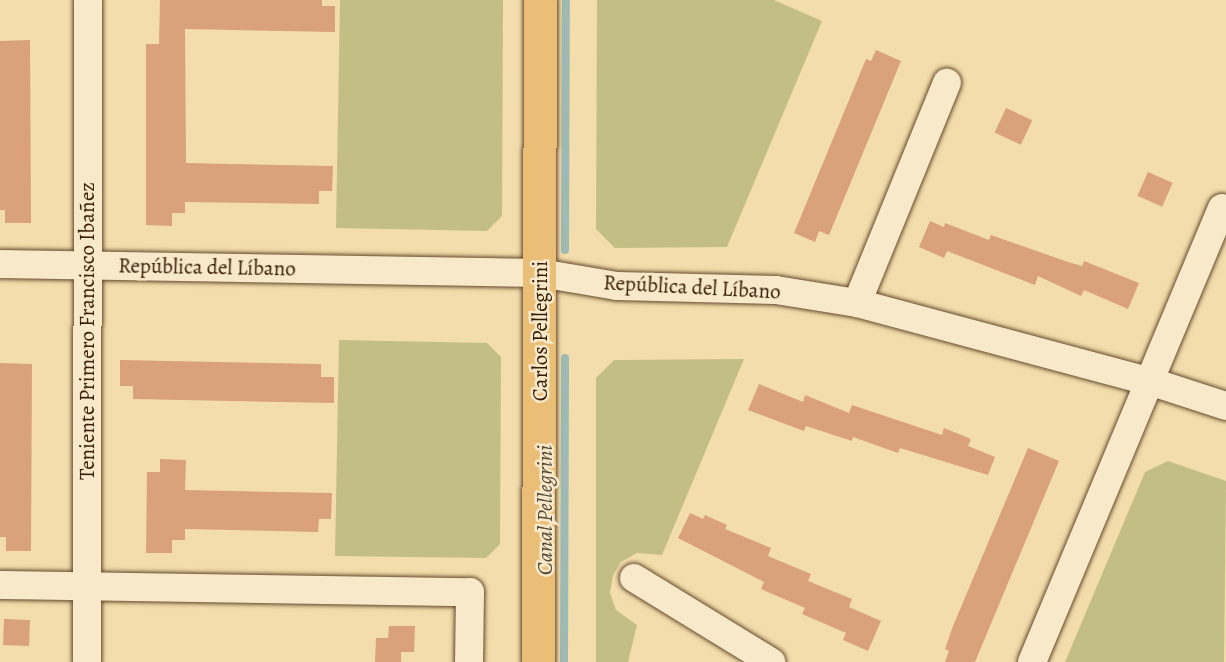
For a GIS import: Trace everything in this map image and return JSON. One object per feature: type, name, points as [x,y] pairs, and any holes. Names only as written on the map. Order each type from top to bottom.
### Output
[{"type":"main road","name":"Carlos Pellegrini","points":[[538,662],[540,0]]},
{"type":"street","name":"Teniente Primero Francisco Ibañez","points":[[87,662],[88,0]]},
{"type":"street","points":[[857,303],[947,83]]},
{"type":"street","points":[[1032,662],[1222,208]]},
{"type":"street","name":"República del Líbano","points":[[0,264],[540,273],[617,286],[776,290],[857,303],[1149,381],[1226,406]]},
{"type":"street","points":[[634,578],[771,662]]},
{"type":"street","points":[[0,585],[470,592],[470,662]]},
{"type":"shaded area","points":[[340,0],[503,0],[502,216],[487,231],[336,228]]},
{"type":"shaded area","points":[[597,0],[774,0],[822,21],[727,247],[615,248],[596,229]]},
{"type":"shaded area","points":[[339,340],[487,343],[501,357],[500,544],[486,558],[335,556]]},
{"type":"shaded area","points":[[744,359],[662,555],[637,553],[621,562],[613,575],[610,593],[616,610],[637,625],[628,662],[596,662],[596,378],[614,360]]},
{"type":"shaded area","points":[[1168,461],[1226,481],[1224,662],[1065,662],[1145,472]]},
{"type":"building","points":[[160,0],[322,0],[322,6],[335,6],[335,32],[185,29],[186,163],[333,166],[332,191],[319,191],[319,204],[185,202],[185,213],[172,213],[172,226],[146,225],[146,44],[159,44]]},
{"type":"building","points":[[30,40],[31,223],[5,223],[5,210],[0,210],[0,41]]},
{"type":"building","points":[[876,50],[901,61],[829,235],[819,231],[815,242],[794,233],[866,59],[871,61]]},
{"type":"building","points":[[1006,108],[1032,120],[1021,145],[995,132]]},
{"type":"building","points":[[1148,172],[1173,183],[1162,207],[1137,196]]},
{"type":"building","points":[[930,221],[944,227],[945,223],[989,240],[991,235],[1082,266],[1084,261],[1139,283],[1128,309],[1084,290],[1081,296],[1038,276],[1035,285],[947,251],[944,258],[919,247]]},
{"type":"building","points":[[120,360],[321,364],[321,377],[334,377],[334,403],[133,399],[133,386],[120,386]]},
{"type":"building","points":[[0,363],[32,364],[31,551],[6,551],[6,537],[0,537]]},
{"type":"building","points":[[759,384],[803,402],[805,395],[849,413],[852,405],[942,435],[944,428],[971,439],[968,446],[995,457],[988,475],[900,448],[898,453],[853,437],[852,441],[806,426],[804,431],[748,410]]},
{"type":"building","points":[[1028,448],[1059,461],[975,662],[945,662],[949,651],[945,649],[953,626]]},
{"type":"building","points":[[160,459],[186,460],[185,490],[332,493],[331,519],[319,519],[318,532],[185,529],[185,540],[172,540],[172,553],[146,553],[147,472],[160,472]]},
{"type":"building","points":[[690,513],[703,519],[705,515],[727,525],[725,529],[771,548],[768,556],[811,574],[808,581],[852,599],[849,607],[881,621],[868,651],[843,640],[846,633],[802,614],[805,608],[761,589],[764,582],[678,538]]},
{"type":"building","points":[[4,619],[30,620],[29,646],[3,645]]},
{"type":"building","points":[[389,626],[415,626],[414,652],[401,652],[401,662],[375,662],[376,638],[388,638]]},
{"type":"waterway","name":"Canal Pellegrini","points":[[565,250],[566,0]]},
{"type":"waterway","name":"Canal Pellegrini","points":[[564,662],[565,358]]}]
